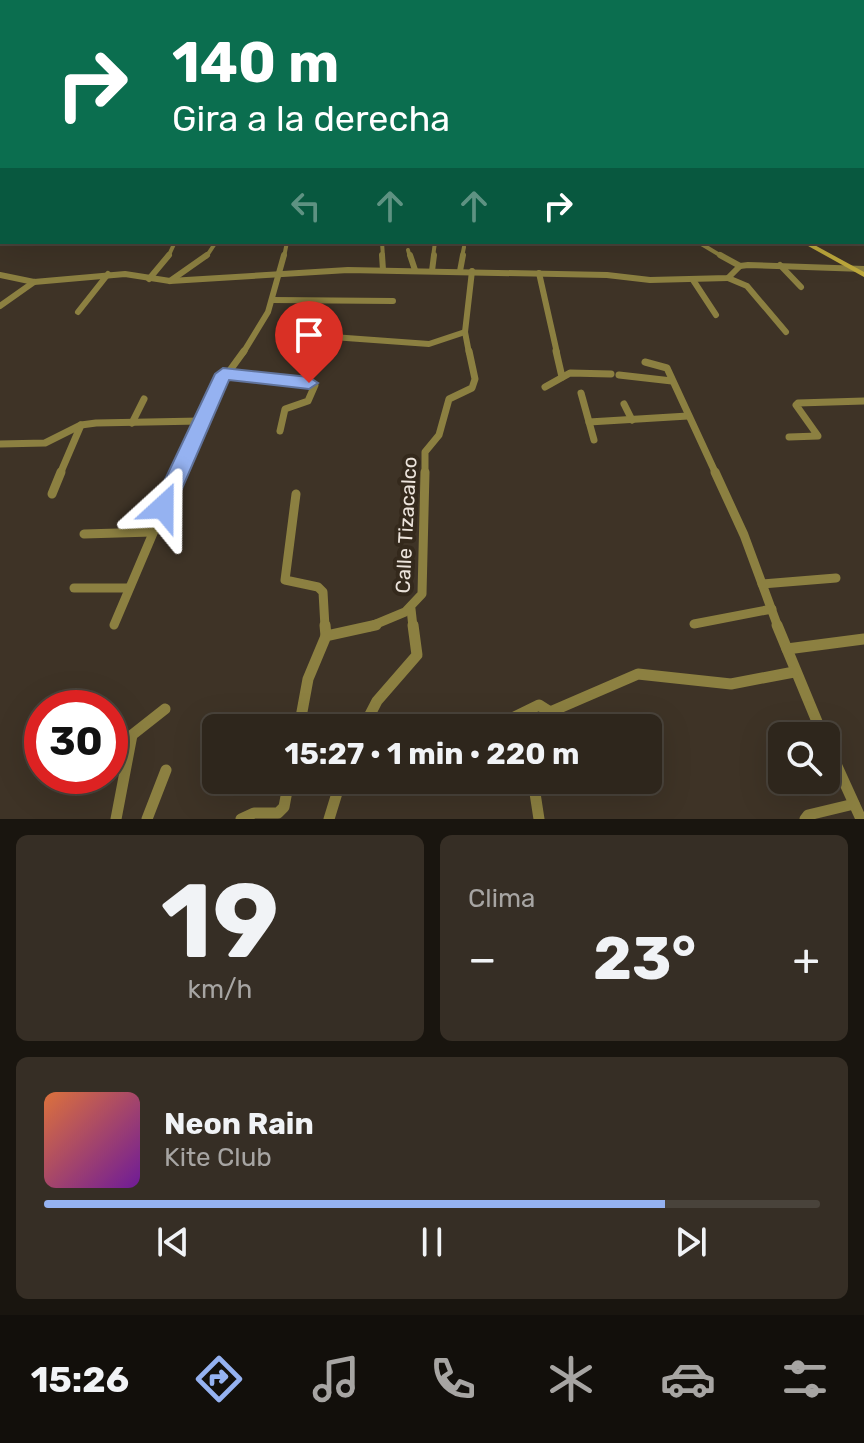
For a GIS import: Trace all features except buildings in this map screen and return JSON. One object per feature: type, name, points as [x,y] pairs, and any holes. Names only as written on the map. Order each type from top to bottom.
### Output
[{"type":"street","points":[[149,279],[166,261],[174,244]]},
{"type":"street","points":[[170,281],[204,259],[215,244]]},
{"type":"street","points":[[114,625],[223,374],[263,324],[281,275],[287,244]]},
{"type":"street","points":[[382,244],[383,270]]},
{"type":"street","points":[[432,271],[435,244]]},
{"type":"street","points":[[702,244],[740,266],[780,265],[864,272]]},
{"type":"street","points":[[808,244],[853,269]]},
{"type":"street","points":[[460,271],[464,247]]},
{"type":"street","points":[[408,250],[415,270]]},
{"type":"street","points":[[780,265],[801,287]]},
{"type":"street","points":[[728,278],[740,266]]},
{"type":"street","points":[[0,275],[34,282],[108,274],[133,274],[170,281],[383,270],[607,275],[650,280],[728,278],[747,286],[786,332]]},
{"type":"street","name":"Calle Tizacalco","points":[[411,609],[422,594],[425,452],[439,435],[449,399],[474,386],[474,369],[465,332],[472,271]]},
{"type":"street","points":[[539,273],[562,377]]},
{"type":"street","points":[[78,312],[108,274]]},
{"type":"street","points":[[693,280],[716,315]]},
{"type":"street","points":[[0,306],[34,282]]},
{"type":"street","points":[[273,300],[393,301]]},
{"type":"street","points":[[305,335],[429,344],[465,332]]},
{"type":"street","points":[[645,362],[664,365],[672,381],[744,535],[794,672],[817,722]]},
{"type":"street","points":[[545,387],[580,371],[672,381]]},
{"type":"street","points":[[223,374],[315,385],[308,401],[285,409],[280,431]]},
{"type":"street","points":[[581,393],[594,440]]},
{"type":"street","points":[[132,423],[144,399]]},
{"type":"street","points":[[789,437],[818,434],[796,405],[798,403],[861,402],[864,410]]},
{"type":"street","points":[[624,404],[632,420]]},
{"type":"street","points":[[589,422],[688,416]]},
{"type":"street","points":[[0,444],[45,443],[81,425],[200,421]]},
{"type":"street","points":[[52,494],[81,425]]},
{"type":"street","points":[[296,494],[285,580],[318,587],[323,592],[326,636],[308,679],[302,714]]},
{"type":"street","points":[[84,534],[152,532]]},
{"type":"street","points":[[762,584],[836,578]]},
{"type":"street","points":[[74,588],[128,588]]},
{"type":"street","points":[[326,636],[396,617],[411,609],[417,655],[377,701],[370,714]]},
{"type":"street","points":[[694,624],[772,609]]},
{"type":"street","points":[[787,649],[864,639]]},
{"type":"street","points":[[520,714],[539,705],[550,712],[638,674],[731,684],[794,672]]},
{"type":"street","points":[[116,819],[132,735],[165,709]]},
{"type":"street","points":[[147,819],[166,770]]},
{"type":"street","points":[[840,773],[861,819]]},
{"type":"street","points":[[241,819],[254,813],[278,813],[284,807],[286,794]]},
{"type":"street","points":[[329,819],[337,794]]},
{"type":"street","points":[[535,794],[539,819]]},
{"type":"street","points":[[805,819],[808,815],[854,804]]},
{"type":"route","points":[[163,507],[223,374],[309,383]]}]
